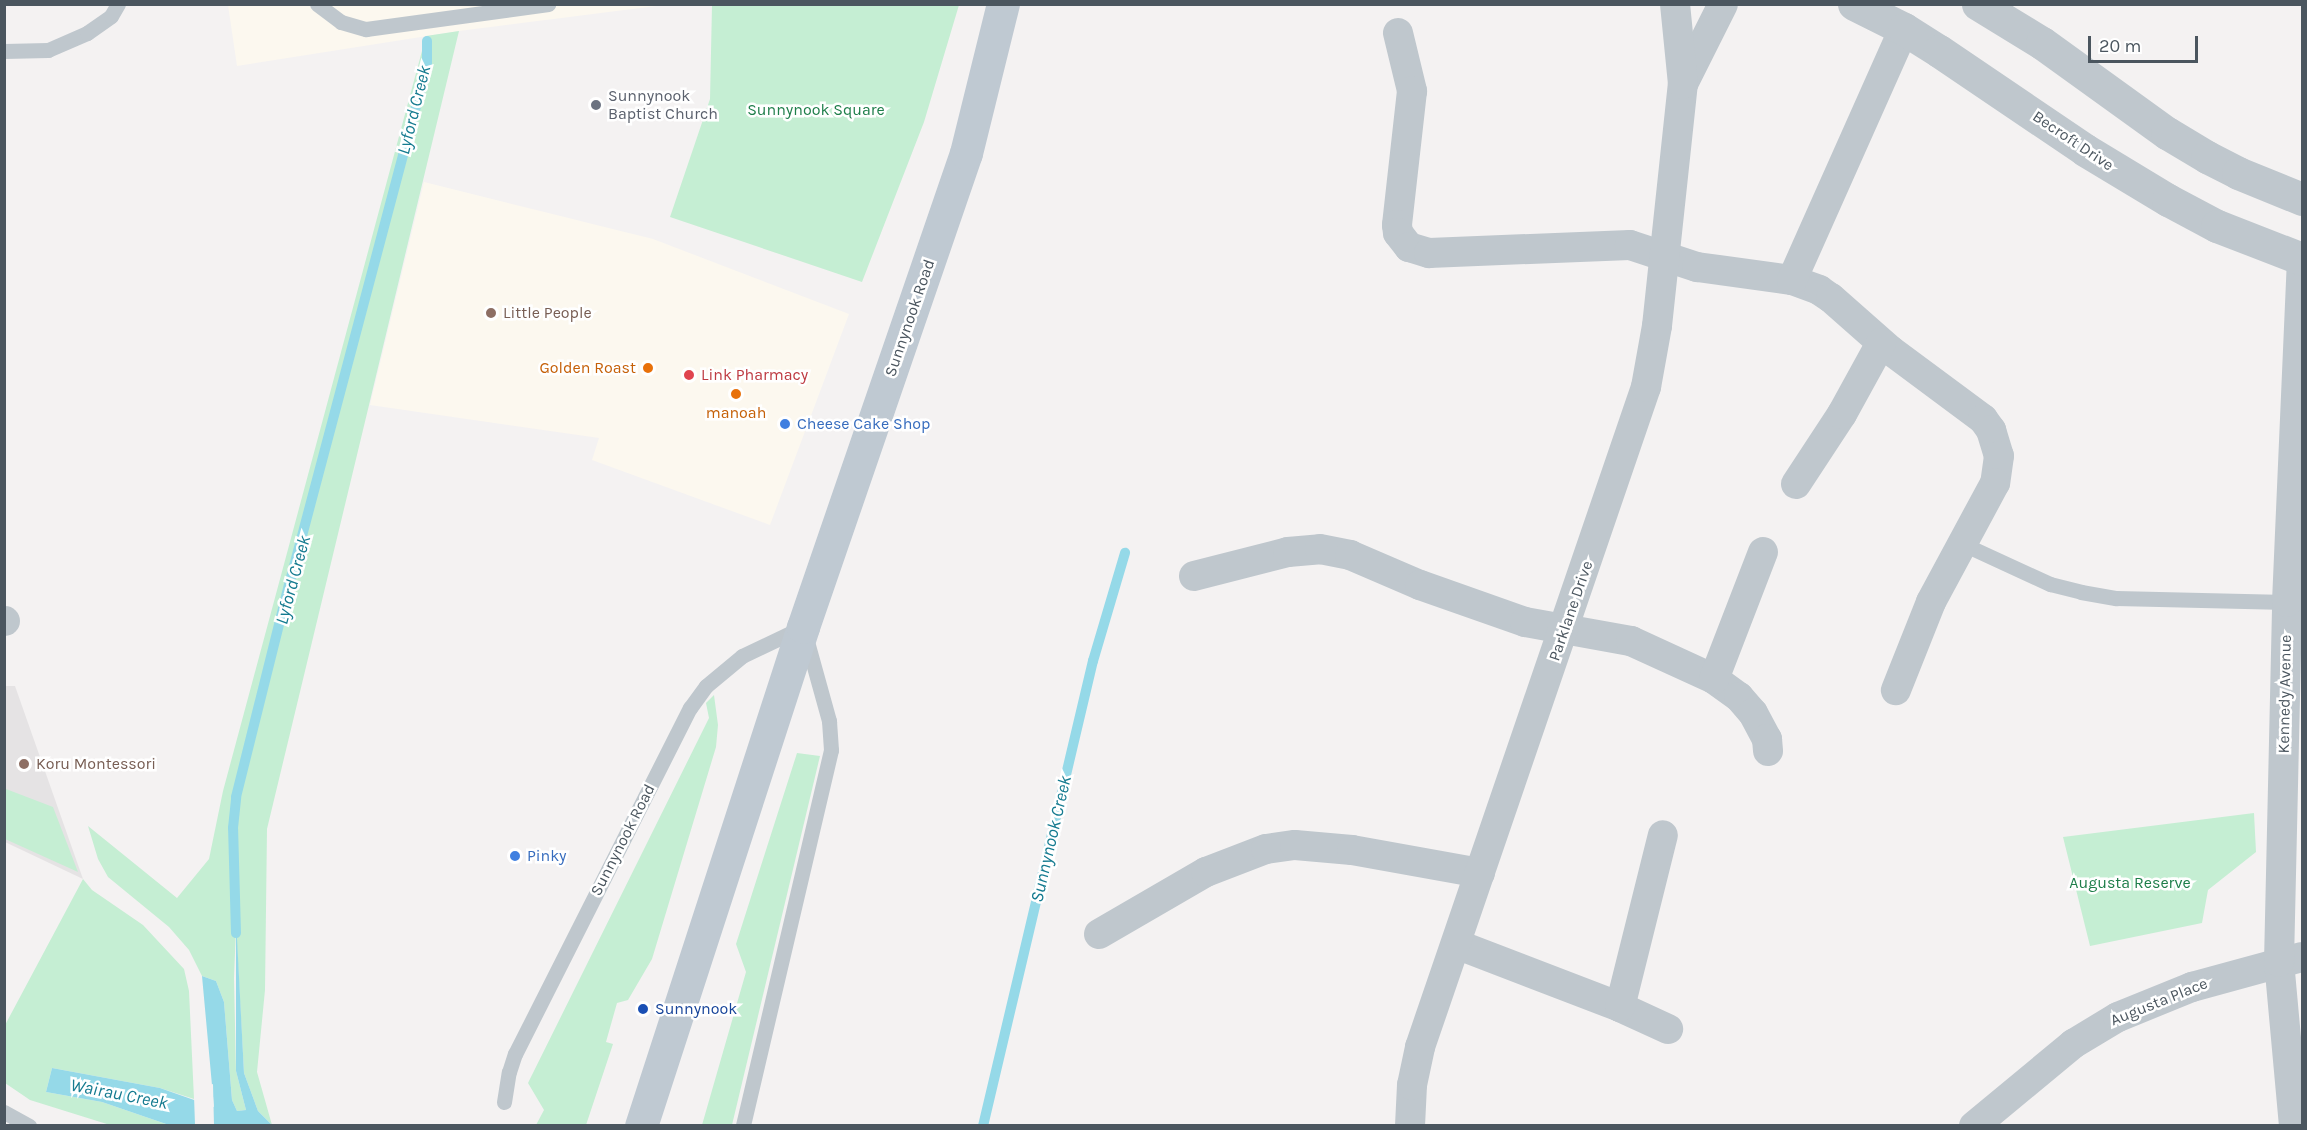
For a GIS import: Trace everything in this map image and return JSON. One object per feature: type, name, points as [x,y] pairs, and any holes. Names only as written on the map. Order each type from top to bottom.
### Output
[{"type":"main road","name":"Sunnynook Road","points":[[641,1125],[803,627],[966,153],[1003,4]]},
{"type":"street","name":"Parklane Drive","points":[[1410,1125],[1418,1057],[1646,387],[1657,326],[1683,84],[1675,4]]},
{"type":"street","name":"Parklane Drive","points":[[1683,84],[1723,4]]},
{"type":"street","name":"Becroft Drive","points":[[1854,4],[1904,29],[2115,169],[2217,226],[2302,261]]},
{"type":"street","points":[[1978,4],[2042,43],[2167,133],[2206,157],[2238,173],[2302,199]]},
{"type":"street","points":[[1792,280],[1904,29]]},
{"type":"street","points":[[1398,33],[1412,91],[1396,214],[1398,233],[1409,247],[1429,253],[1630,245],[1697,267],[1792,280],[1825,294],[1881,343],[1973,409],[1991,430],[1999,456],[1995,483],[1931,602],[1896,690]]},
{"type":"street","name":"Kennedy Avenue","points":[[2294,1125],[2287,602],[2302,261]]},
{"type":"street","points":[[1796,484],[1842,414],[1881,343]]},
{"type":"street","points":[[1194,576],[1288,552],[1320,549],[1335,551],[1525,622],[1631,641],[1714,679],[1739,697],[1753,713],[1767,739],[1768,751]]},
{"type":"street","points":[[1714,679],[1762,552]]},
{"type":"street","points":[[1620,1007],[1664,835]]},
{"type":"street","points":[[1099,934],[1206,872],[1276,848],[1294,845],[1352,850],[1480,873]]},
{"type":"street","points":[[1456,944],[1620,1007],[1668,1029]]},
{"type":"street","name":"Augusta Place","points":[[1975,1125],[2064,1051],[2118,1017],[2192,987],[2291,959]]},
{"type":"lane","points":[[4,51],[48,50],[87,33],[111,16],[118,4]]},
{"type":"lane","points":[[317,4],[341,22],[366,29],[548,4]]},
{"type":"lane","points":[[1963,544],[2050,584],[2081,592],[2116,598],[2287,602]]},
{"type":"lane","points":[[742,1125],[831,750],[829,721],[803,627]]},
{"type":"lane","name":"Sunnynook Road","points":[[504,1102],[508,1072],[515,1054],[690,708],[706,686],[742,656],[803,627]]},
{"type":"lane","points":[[4,1112],[29,1125]]},
{"type":"shaded area","points":[[228,5],[664,5],[459,31],[237,66]]},
{"type":"shaded area","points":[[424,182],[653,239],[849,314],[770,525],[592,460],[599,438],[370,405]]},
{"type":"shaded area","name":"Koru Montessori","points":[[5,686],[15,686],[83,879],[5,842]]},
{"type":"green space","name":"Sunnynook Square","points":[[712,5],[959,5],[924,122],[862,282],[670,217],[710,99]]},
{"type":"green space","points":[[459,31],[267,829],[265,990],[257,1072],[272,1125],[258,1111],[244,1073],[236,928],[234,978],[236,1071],[246,1110],[237,1111],[232,1100],[224,1002],[216,981],[202,976],[189,950],[169,927],[108,877],[98,859],[88,826],[177,898],[209,859],[223,791],[426,36]]},
{"type":"green space","points":[[714,695],[718,725],[716,747],[652,959],[628,1000],[617,1003],[606,1042],[613,1044],[586,1125],[536,1125],[544,1110],[528,1083],[709,718],[706,703]]},
{"type":"green space","points":[[797,753],[820,756],[732,1125],[702,1125],[746,972],[736,944]]},
{"type":"green space","points":[[6,789],[53,807],[78,872],[5,839]]},
{"type":"green space","name":"Augusta Reserve","points":[[2254,813],[2256,852],[2208,890],[2202,923],[2090,946],[2063,837]]},
{"type":"green space","points":[[83,879],[92,890],[143,925],[184,969],[189,991],[194,1099],[160,1088],[52,1068],[46,1092],[102,1102],[169,1125],[110,1125],[30,1100],[5,1083],[4,1027]]},
{"type":"water","name":"Wairau Creek","points":[[236,919],[244,1073],[258,1111],[272,1125],[169,1125],[102,1102],[46,1092],[52,1068],[160,1088],[214,1107],[202,976],[216,981],[224,1002],[232,1100],[237,1111],[246,1110],[236,1071]]},
{"type":"pier","points":[[213,1084],[214,1125],[195,1125],[194,1096],[211,1103],[210,1085]]},
{"type":"waterway","name":"Lyford Creek","points":[[236,933],[233,828],[236,797],[289,585],[427,65],[427,41]]},
{"type":"waterway","name":"Sunnynook Creek","points":[[983,1126],[1093,661],[1125,553]]},
{"type":"place","name":"Sunnynook Baptist Church","points":[[596,105]]},
{"type":"place","name":"Little People","points":[[491,313]]},
{"type":"place","name":"Golden Roast","points":[[648,368]]},
{"type":"place","name":"Link Pharmacy","points":[[689,375]]},
{"type":"place","name":"manoah","points":[[736,394]]},
{"type":"place","name":"Cheese Cake Shop","points":[[785,424]]},
{"type":"place","name":"Koru Montessori","points":[[24,764]]},
{"type":"place","name":"Pinky","points":[[515,856]]},
{"type":"place","name":"Sunnynook","points":[[643,1009]]}]
